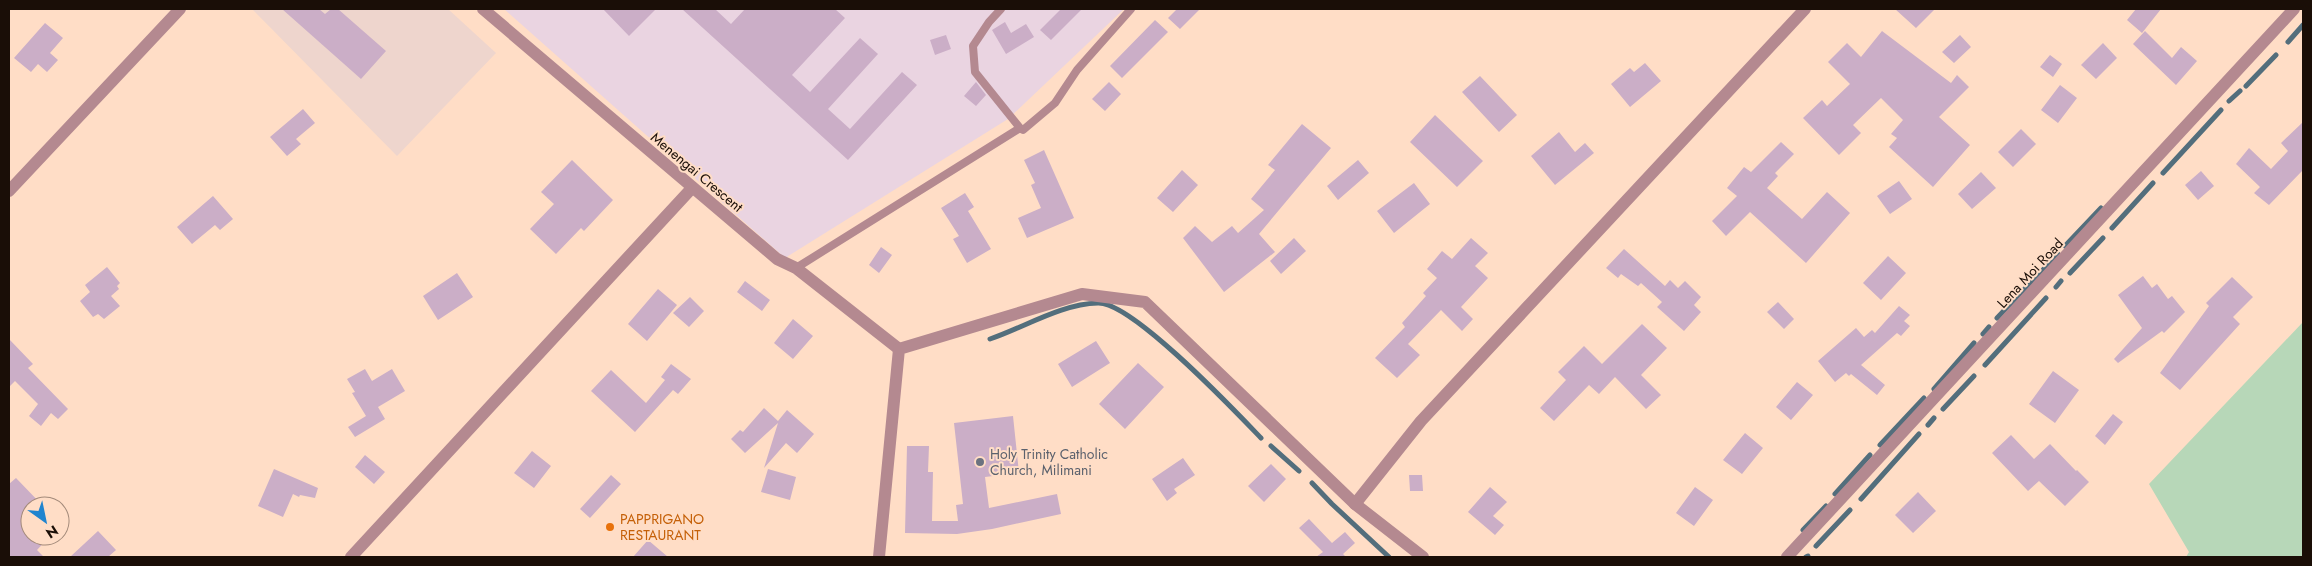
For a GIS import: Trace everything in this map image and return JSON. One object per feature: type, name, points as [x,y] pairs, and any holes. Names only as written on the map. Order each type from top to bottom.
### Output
[{"type":"street","points":[[9,191],[180,9]]},
{"type":"street","name":"Menengai Crescent","points":[[483,9],[777,259],[796,268],[900,349]]},
{"type":"street","points":[[1355,504],[1422,421],[1805,9]]},
{"type":"street","name":"Lena Moi Road","points":[[1787,557],[2294,9]]},
{"type":"street","points":[[351,557],[692,188]]},
{"type":"street","points":[[879,557],[900,349],[1082,294],[1145,302],[1355,504],[1423,557]]},
{"type":"lane","points":[[1001,9],[989,22],[973,46],[975,72],[1020,128]]},
{"type":"lane","points":[[796,268],[1020,128],[1023,130],[1055,103],[1077,70],[1131,9]]},
{"type":"shaded area","points":[[252,9],[448,9],[496,53],[397,156]]},
{"type":"shaded area","points":[[504,9],[1124,9],[1008,119],[785,258]]},
{"type":"green space","points":[[2303,322],[2303,557],[2186,557],[2189,552],[2149,484]]},
{"type":"building","points":[[282,9],[319,9],[325,14],[331,9],[338,9],[386,51],[361,79]]},
{"type":"building","points":[[603,9],[656,9],[629,36]]},
{"type":"building","points":[[682,9],[715,9],[731,24],[745,9],[835,9],[845,18],[792,75],[810,92],[860,38],[878,54],[828,109],[850,129],[902,72],[917,85],[848,160]]},
{"type":"building","points":[[1061,9],[1082,9],[1051,40],[1040,30]]},
{"type":"building","points":[[1177,9],[1200,9],[1180,29],[1168,18]]},
{"type":"building","points":[[1895,9],[1935,9],[1916,28]]},
{"type":"building","points":[[2136,9],[2161,9],[2142,33],[2127,20]]},
{"type":"building","points":[[1155,20],[1168,32],[1122,78],[1110,66]]},
{"type":"building","points":[[1005,22],[1011,33],[1026,24],[1034,37],[1006,54],[992,30]]},
{"type":"building","points":[[45,23],[63,38],[50,53],[58,60],[47,72],[38,64],[31,72],[14,58]]},
{"type":"building","points":[[1882,31],[1951,83],[1957,75],[1969,87],[1939,117],[1970,145],[1933,187],[1889,147],[1897,138],[1891,134],[1903,120],[1881,98],[1853,125],[1861,133],[1839,155],[1803,118],[1822,100],[1827,106],[1850,84],[1828,62],[1847,43],[1861,57]]},
{"type":"building","points":[[2145,31],[2172,58],[2181,47],[2197,61],[2176,85],[2133,44]]},
{"type":"building","points":[[946,35],[951,49],[935,55],[930,40]]},
{"type":"building","points":[[1960,35],[1971,47],[1954,63],[1942,52]]},
{"type":"building","points":[[2103,43],[2117,58],[2096,79],[2081,65]]},
{"type":"building","points":[[2050,55],[2062,64],[2053,77],[2040,67]]},
{"type":"building","points":[[1645,63],[1661,81],[1630,107],[1611,84],[1630,68],[1634,72]]},
{"type":"building","points":[[1480,76],[1517,115],[1499,132],[1462,92]]},
{"type":"building","points":[[976,82],[986,95],[976,106],[964,96]]},
{"type":"building","points":[[1109,82],[1121,94],[1105,111],[1092,99]]},
{"type":"building","points":[[2060,85],[2077,98],[2058,123],[2041,110]]},
{"type":"building","points":[[303,109],[315,123],[296,139],[301,144],[287,156],[270,137]]},
{"type":"building","points":[[1435,115],[1483,161],[1457,187],[1410,142]]},
{"type":"building","points":[[2303,122],[2303,170],[2269,205],[2254,193],[2260,187],[2236,164],[2249,148],[2271,169],[2288,151],[2281,143]]},
{"type":"building","points":[[1302,124],[1331,148],[1259,234],[1275,252],[1224,292],[1183,238],[1195,226],[1212,242],[1232,226],[1238,233],[1264,210],[1251,199],[1275,170],[1268,165]]},
{"type":"building","points":[[2021,129],[2036,144],[2013,167],[1998,152]]},
{"type":"building","points":[[1559,132],[1575,152],[1585,143],[1594,153],[1555,185],[1531,156]]},
{"type":"building","points":[[1781,142],[1794,154],[1775,173],[1778,176],[1767,188],[1802,219],[1827,192],[1850,213],[1806,263],[1750,212],[1726,236],[1712,221],[1737,196],[1727,188],[1744,167],[1751,172]]},
{"type":"building","points":[[1044,150],[1074,218],[1027,238],[1018,218],[1041,208],[1031,185],[1035,183],[1024,160]]},
{"type":"building","points":[[572,160],[613,200],[584,231],[581,228],[556,254],[530,229],[554,204],[541,192]]},
{"type":"building","points":[[1358,160],[1369,173],[1338,200],[1327,186]]},
{"type":"building","points":[[1182,170],[1198,185],[1173,212],[1157,198]]},
{"type":"building","points":[[2201,171],[2214,186],[2198,200],[2185,185]]},
{"type":"building","points":[[1981,172],[1996,188],[1972,209],[1958,194]]},
{"type":"building","points":[[1899,181],[1912,199],[1890,214],[1877,196]]},
{"type":"building","points":[[1414,183],[1430,204],[1394,233],[1377,211]]},
{"type":"building","points":[[965,193],[974,207],[968,211],[991,249],[967,263],[953,239],[959,236],[941,208]]},
{"type":"building","points":[[213,196],[233,219],[220,230],[215,225],[192,244],[177,227]]},
{"type":"building","points":[[1294,238],[1306,251],[1281,274],[1270,261]]},
{"type":"building","points":[[1471,238],[1488,253],[1475,266],[1488,278],[1461,307],[1473,319],[1462,331],[1441,310],[1408,344],[1420,355],[1397,378],[1375,358],[1405,327],[1402,323],[1426,296],[1423,293],[1437,278],[1427,269],[1442,251],[1452,259]]},
{"type":"building","points":[[881,247],[892,255],[879,273],[869,265]]},
{"type":"building","points":[[1624,249],[1665,286],[1670,280],[1678,288],[1685,281],[1701,297],[1694,305],[1701,312],[1684,331],[1657,307],[1662,302],[1641,283],[1638,286],[1621,274],[1618,278],[1606,268]]},
{"type":"building","points":[[1888,256],[1906,273],[1881,300],[1863,283]]},
{"type":"building","points":[[107,267],[120,283],[117,286],[119,289],[111,296],[120,306],[104,319],[98,314],[93,317],[80,301],[90,292],[85,285]]},
{"type":"building","points":[[457,273],[473,297],[438,320],[423,296]]},
{"type":"building","points":[[2143,276],[2152,288],[2157,284],[2168,299],[2172,296],[2185,312],[2164,333],[2162,331],[2118,363],[2114,359],[2142,328],[2118,295]]},
{"type":"building","points":[[2232,277],[2253,297],[2233,317],[2240,324],[2180,390],[2160,373],[2209,306],[2206,303]]},
{"type":"building","points":[[745,281],[770,300],[762,311],[737,292]]},
{"type":"building","points":[[658,289],[677,305],[647,341],[628,324]]},
{"type":"building","points":[[690,297],[704,311],[689,327],[673,313]]},
{"type":"building","points":[[1778,302],[1794,319],[1784,329],[1767,312]]},
{"type":"building","points":[[1899,306],[1910,315],[1904,321],[1910,326],[1901,336],[1897,333],[1861,365],[1885,385],[1877,395],[1851,374],[1849,376],[1846,373],[1835,382],[1818,361],[1856,328],[1864,337],[1872,330],[1875,333]]},
{"type":"building","points":[[793,319],[813,336],[793,359],[774,343]]},
{"type":"building","points":[[1642,324],[1667,348],[1641,375],[1661,395],[1646,409],[1615,377],[1599,394],[1589,385],[1554,421],[1540,408],[1566,380],[1558,372],[1584,346],[1602,364]]},
{"type":"building","points":[[9,339],[33,364],[28,368],[68,409],[58,419],[51,413],[41,426],[29,416],[38,404],[15,381],[9,387]]},
{"type":"building","points":[[1096,341],[1110,363],[1072,387],[1058,364]]},
{"type":"building","points":[[1138,363],[1164,387],[1125,429],[1099,404]]},
{"type":"building","points":[[671,364],[691,379],[678,394],[673,390],[635,432],[591,391],[611,370],[646,403],[665,380],[661,377]]},
{"type":"building","points":[[365,369],[372,381],[392,369],[405,391],[378,407],[385,419],[355,437],[348,427],[366,416],[352,393],[355,392],[347,379]]},
{"type":"building","points":[[2053,371],[2079,390],[2055,423],[2029,404]]},
{"type":"building","points":[[1797,382],[1813,395],[1791,420],[1776,407]]},
{"type":"building","points":[[764,408],[778,421],[787,410],[814,434],[797,453],[786,443],[764,468],[778,423],[745,453],[731,439],[740,430],[743,432]]},
{"type":"building","points":[[2113,414],[2123,422],[2105,445],[2095,436]]},
{"type":"building","points":[[1013,416],[1019,473],[985,477],[989,508],[1057,494],[1061,514],[992,529],[957,534],[905,533],[907,446],[929,446],[928,472],[933,472],[932,521],[958,521],[956,505],[963,504],[954,423]]},
{"type":"building","points":[[1745,433],[1763,448],[1742,474],[1723,460]]},
{"type":"building","points":[[2011,435],[2034,459],[2050,444],[2089,482],[2065,506],[2039,481],[2028,491],[1992,453]]},
{"type":"building","points":[[532,451],[551,466],[534,488],[514,473]]},
{"type":"building","points":[[365,455],[385,472],[374,484],[355,467]]},
{"type":"building","points":[[1183,458],[1195,475],[1174,489],[1177,493],[1167,501],[1152,479]]},
{"type":"building","points":[[1271,464],[1286,479],[1264,502],[1248,486]]},
{"type":"building","points":[[274,469],[318,488],[315,498],[300,495],[299,497],[293,494],[283,517],[258,506]]},
{"type":"building","points":[[768,469],[796,477],[790,500],[761,492]]},
{"type":"building","points":[[611,475],[621,484],[590,518],[580,509]]},
{"type":"building","points":[[1409,475],[1422,475],[1423,491],[1410,491]]},
{"type":"building","points":[[16,478],[33,496],[20,496],[20,546],[41,546],[37,550],[44,557],[9,557],[9,484]]},
{"type":"building","points":[[1490,487],[1507,502],[1493,516],[1504,525],[1495,535],[1468,512]]},
{"type":"building","points":[[1695,487],[1713,500],[1694,526],[1676,513]]},
{"type":"building","points":[[1918,492],[1936,511],[1913,533],[1895,515]]},
{"type":"building","points":[[1309,519],[1332,543],[1345,532],[1355,543],[1343,554],[1346,557],[1316,557],[1323,552],[1299,528]]},
{"type":"building","points":[[98,531],[116,550],[108,557],[70,557]]},
{"type":"building","points":[[648,540],[668,557],[633,557]]},
{"type":"waterway","points":[[2288,42],[2303,25]]},
{"type":"waterway","points":[[2246,86],[2276,55]]},
{"type":"waterway","points":[[2229,101],[2240,91]]},
{"type":"waterway","points":[[2163,173],[2221,110]]},
{"type":"waterway","points":[[2112,228],[2153,183]]},
{"type":"waterway","points":[[2065,246],[2101,208]]},
{"type":"waterway","points":[[2070,273],[2103,238]]},
{"type":"waterway","points":[[1997,318],[2058,254]]},
{"type":"waterway","points":[[2056,287],[2061,281]]},
{"type":"waterway","points":[[1985,365],[2046,298]]},
{"type":"waterway","points":[[990,339],[1070,307],[1098,303],[1114,307],[1134,320],[1182,360],[1261,438]]},
{"type":"waterway","points":[[1983,334],[1989,327]]},
{"type":"waterway","points":[[1934,389],[1974,343]]},
{"type":"waterway","points":[[1943,409],[1974,376]]},
{"type":"waterway","points":[[1880,445],[1924,398]]},
{"type":"waterway","points":[[1928,425],[1934,418]]},
{"type":"waterway","points":[[1861,499],[1919,434]]},
{"type":"waterway","points":[[1271,446],[1299,471]]},
{"type":"waterway","points":[[1835,494],[1870,455]]},
{"type":"waterway","points":[[1312,483],[1389,557]]},
{"type":"waterway","points":[[1803,530],[1826,506]]},
{"type":"waterway","points":[[1816,546],[1850,510]]},
{"type":"place","name":"Holy Trinity Catholic Church, Milimani","points":[[980,462]]},
{"type":"place","name":"PAPPRIGANO RESTAURANT","points":[[610,527]]}]
